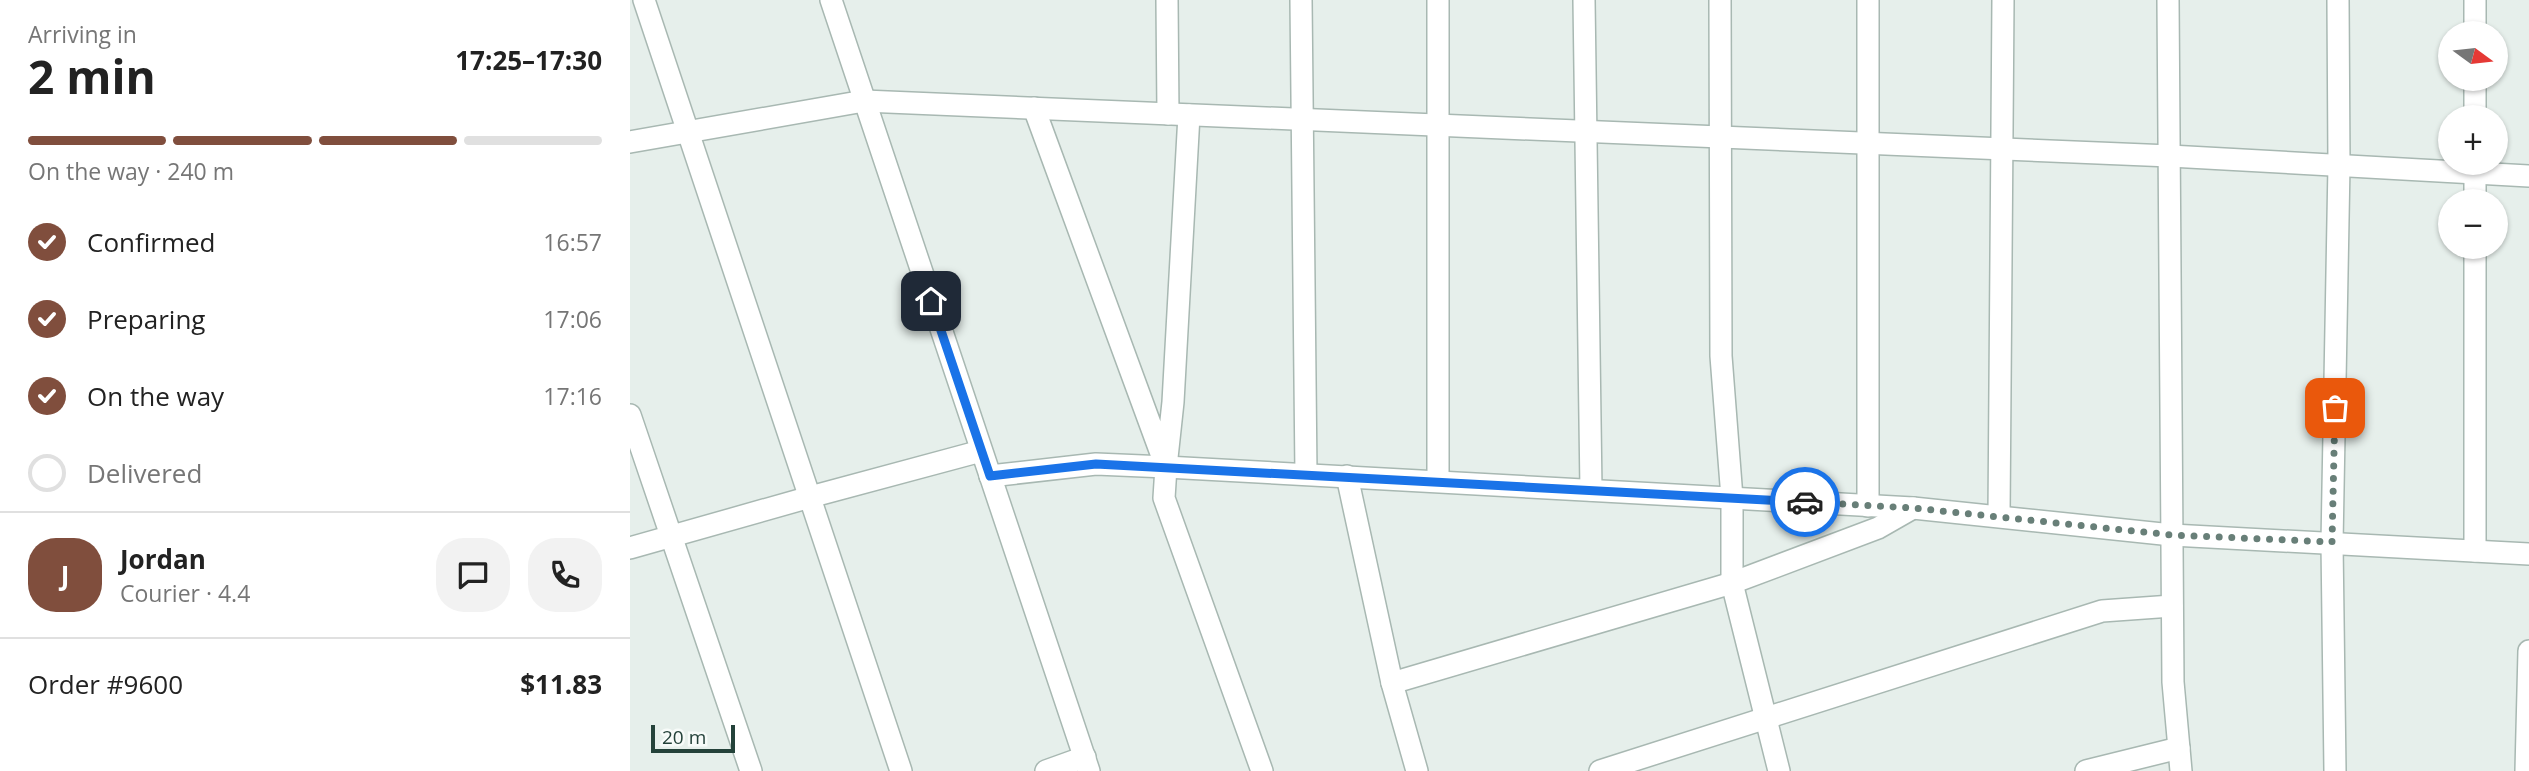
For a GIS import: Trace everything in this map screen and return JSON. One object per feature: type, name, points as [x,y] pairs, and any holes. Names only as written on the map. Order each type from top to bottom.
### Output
[{"type":"street","points":[[644,0],[901,771]]},
{"type":"street","points":[[831,0],[1087,764],[1046,771]]},
{"type":"street","points":[[1167,0],[1179,114],[1173,402],[1164,498],[1262,771]]},
{"type":"street","points":[[1301,0],[1306,474]]},
{"type":"street","points":[[1438,0],[1438,481]]},
{"type":"street","points":[[1584,0],[1591,490]]},
{"type":"street","points":[[1720,0],[1721,356],[1732,498],[1731,583],[1779,771]]},
{"type":"street","points":[[1868,0],[1868,506]]},
{"type":"street","points":[[1999,516],[2003,0]]},
{"type":"street","points":[[2168,0],[2173,682],[2181,771]]},
{"type":"street","points":[[2335,771],[2332,542],[2339,165],[2337,0]]},
{"type":"street","points":[[2475,0],[2475,21]]},
{"type":"street","points":[[630,142],[864,102],[2438,167]]},
{"type":"street","points":[[1034,108],[1166,467]]},
{"type":"street","points":[[2508,173],[2529,176]]},
{"type":"street","points":[[2475,259],[2475,551]]},
{"type":"street","points":[[630,415],[751,771]]},
{"type":"street","points":[[630,548],[981,451]]},
{"type":"street","points":[[990,476],[1096,464],[1306,474],[1913,508],[2172,535],[2529,554]]},
{"type":"street","points":[[1347,477],[1392,683],[1417,771]]},
{"type":"street","points":[[1392,683],[1731,583],[1878,528],[1913,508]]},
{"type":"street","points":[[1600,771],[2102,611],[2172,606]]},
{"type":"street","points":[[2526,771],[2529,651]]},
{"type":"street","points":[[2086,771],[2179,748]]},
{"type":"way so far","points":[[1805,502],[1913,508],[2172,535],[2332,542],[2335,408]]},
{"type":"route","points":[[931,301],[990,476],[1096,464],[1805,502]]}]
